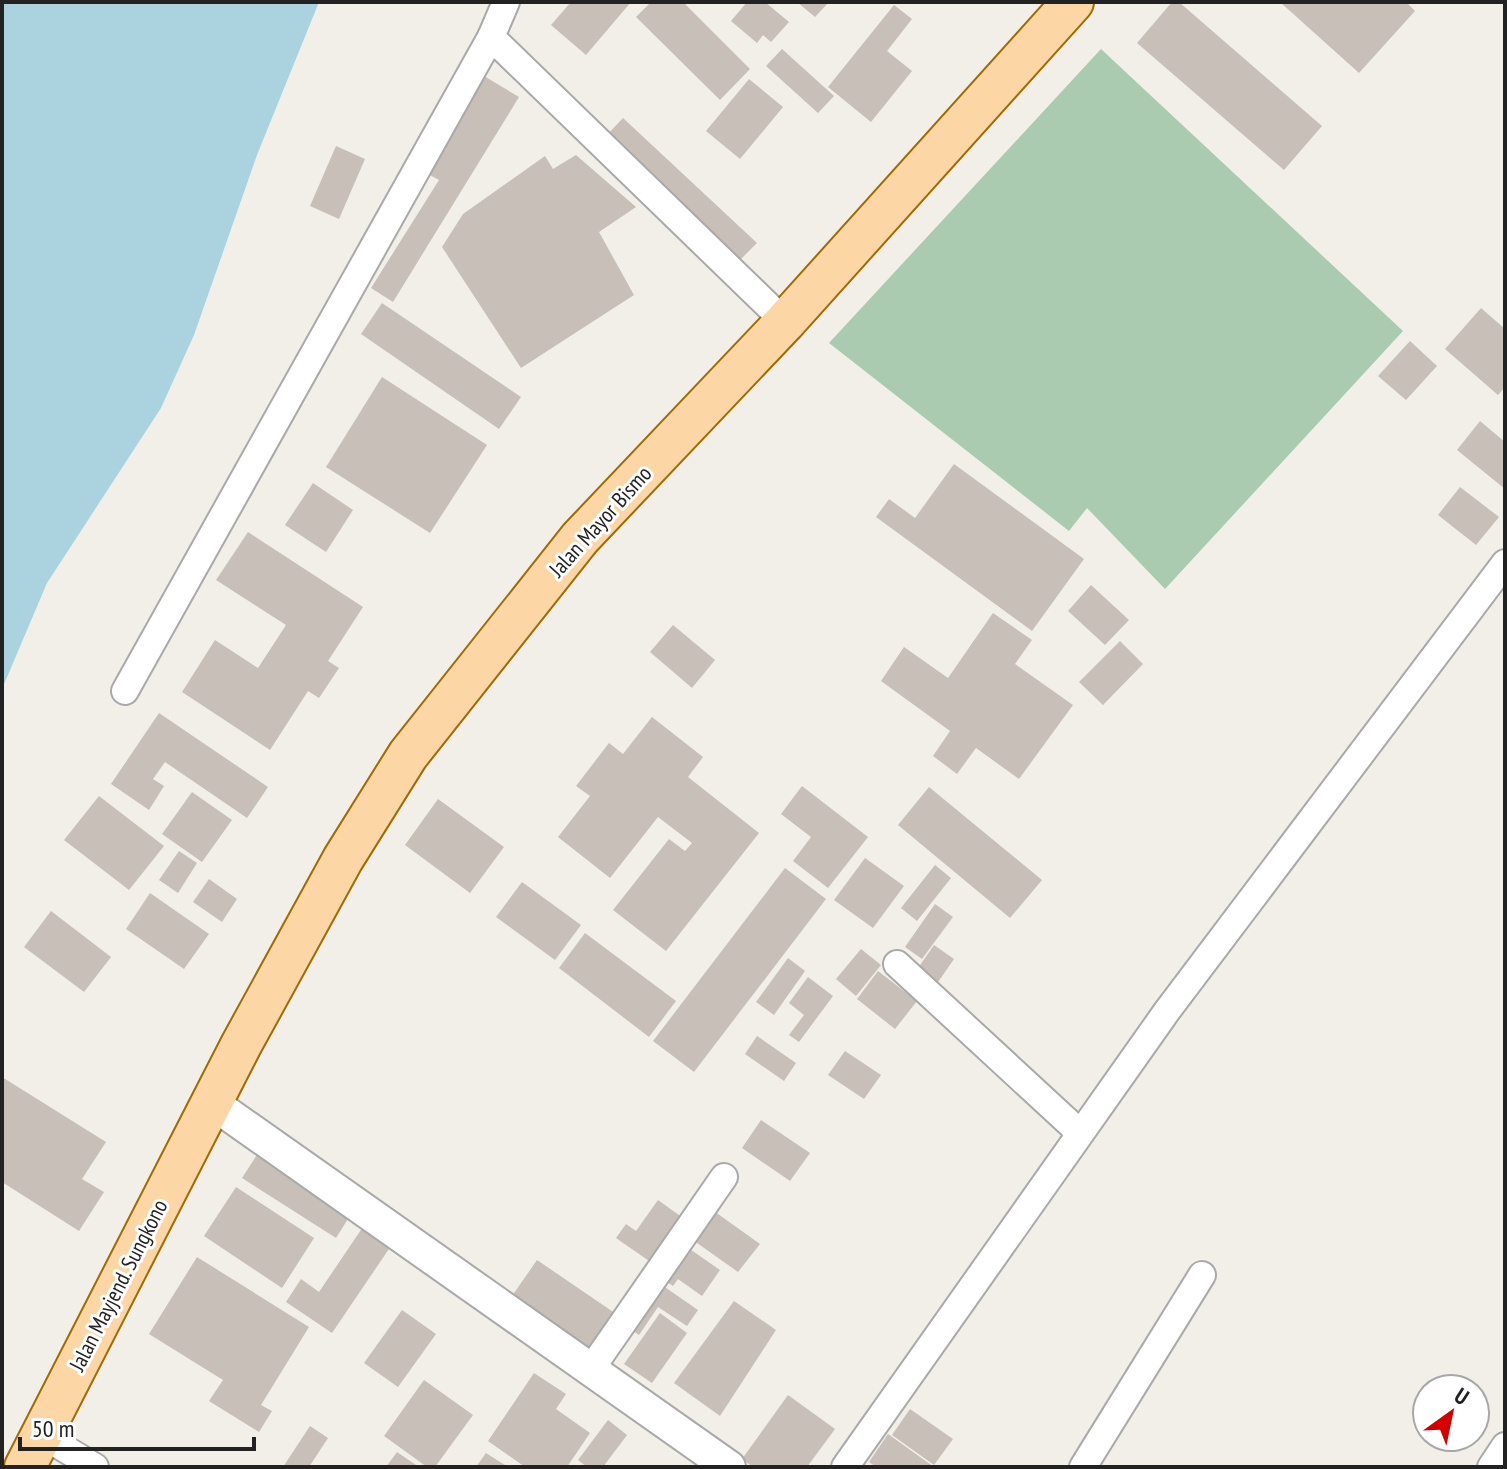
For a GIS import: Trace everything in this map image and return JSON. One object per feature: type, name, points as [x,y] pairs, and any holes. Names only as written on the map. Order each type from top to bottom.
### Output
[{"type":"main road","name":"Jalan Mayor Bismo","points":[[211,1102],[343,859],[408,755],[580,538],[785,322],[1073,2]]},
{"type":"main road","name":"Jalan Mayjend. Sungkono","points":[[34,1451],[211,1102]]},
{"type":"street","points":[[125,691],[491,37],[506,2]]},
{"type":"street","points":[[491,37],[785,322]]},
{"type":"street","points":[[845,1467],[1167,1011],[1497,591],[1505,563]]},
{"type":"street","points":[[897,964],[1079,1132]]},
{"type":"street","points":[[211,1102],[729,1467]]},
{"type":"street","points":[[591,1369],[724,1177]]},
{"type":"street","points":[[1083,1467],[1202,1275]]},
{"type":"street","points":[[1491,1467],[1505,1446]]},
{"type":"street","points":[[34,1451],[95,1467]]},
{"type":"green space","points":[[1101,49],[1403,331],[1165,589],[1087,508],[1069,531],[829,343]]},
{"type":"water","points":[[2,2],[319,2],[257,155],[194,335],[161,408],[47,583],[2,689]]},
{"type":"building","points":[[571,2],[631,2],[586,55],[551,25]]},
{"type":"building","points":[[651,2],[683,2],[750,69],[720,100],[636,17]]},
{"type":"building","points":[[747,2],[765,2],[789,22],[771,42],[763,35],[757,43],[731,21]]},
{"type":"building","points":[[797,2],[829,2],[815,17]]},
{"type":"building","points":[[1172,2],[1179,2],[1322,126],[1284,170],[1137,43]]},
{"type":"building","points":[[1280,2],[1406,2],[1415,11],[1359,73]]},
{"type":"building","points":[[894,5],[912,19],[887,51],[912,71],[871,122],[828,87]]},
{"type":"building","points":[[782,49],[834,96],[818,113],[766,66]]},
{"type":"building","points":[[484,76],[519,97],[393,302],[371,288],[439,180],[426,173]]},
{"type":"building","points":[[749,79],[783,107],[740,159],[706,131]]},
{"type":"building","points":[[623,118],[757,243],[734,266],[606,136]]},
{"type":"building","points":[[336,146],[365,159],[339,219],[310,206]]},
{"type":"building","points":[[576,155],[636,207],[599,232],[634,295],[521,368],[442,247],[463,214],[545,156],[553,169]]},
{"type":"building","points":[[382,303],[521,397],[499,429],[361,334]]},
{"type":"building","points":[[1481,308],[1505,329],[1505,387],[1498,395],[1445,349]]},
{"type":"building","points":[[1410,341],[1437,366],[1406,400],[1378,376]]},
{"type":"building","points":[[382,377],[487,445],[430,533],[326,467]]},
{"type":"building","points":[[1480,421],[1505,442],[1505,489],[1457,450]]},
{"type":"building","points":[[954,464],[1084,559],[1032,631],[876,517],[889,499],[915,518]]},
{"type":"building","points":[[313,483],[353,510],[326,552],[285,525]]},
{"type":"building","points":[[1460,487],[1499,517],[1476,545],[1438,515]]},
{"type":"building","points":[[248,532],[363,607],[328,661],[339,668],[319,698],[308,691],[270,750],[182,692],[215,640],[258,668],[286,625],[216,580]]},
{"type":"building","points":[[1091,585],[1129,620],[1105,645],[1068,611]]},
{"type":"building","points":[[993,613],[1032,640],[1015,664],[1073,705],[1019,779],[976,748],[957,774],[933,756],[950,731],[881,681],[904,647],[948,678]]},
{"type":"building","points":[[673,625],[715,660],[692,688],[650,652]]},
{"type":"building","points":[[1120,641],[1143,664],[1103,705],[1079,682]]},
{"type":"building","points":[[159,713],[268,787],[247,818],[165,762],[153,779],[164,786],[149,810],[111,784]]},
{"type":"building","points":[[652,717],[703,757],[688,777],[759,833],[666,951],[613,910],[669,839],[685,851],[692,843],[658,817],[610,878],[558,837],[590,796],[576,786],[609,743],[623,754]]},
{"type":"building","points":[[802,786],[868,837],[828,888],[793,861],[811,837],[781,814]]},
{"type":"building","points":[[929,787],[1042,880],[1010,918],[898,825]]},
{"type":"building","points":[[192,792],[232,820],[202,862],[162,834]]},
{"type":"building","points":[[99,796],[164,846],[129,890],[64,840]]},
{"type":"building","points":[[438,799],[504,847],[470,893],[405,845]]},
{"type":"building","points":[[179,851],[197,863],[178,893],[159,880]]},
{"type":"building","points":[[865,858],[904,886],[873,928],[834,900]]},
{"type":"building","points":[[935,865],[951,878],[917,921],[901,908]]},
{"type":"building","points":[[785,868],[826,899],[694,1072],[653,1041]]},
{"type":"building","points":[[209,879],[237,899],[222,922],[193,902]]},
{"type":"building","points":[[522,882],[581,925],[555,960],[496,917]]},
{"type":"building","points":[[150,893],[209,934],[184,969],[126,929]]},
{"type":"building","points":[[935,904],[953,917],[922,959],[905,947]]},
{"type":"building","points":[[51,911],[111,957],[84,992],[24,947]]},
{"type":"building","points":[[585,933],[676,1001],[649,1037],[559,968]]},
{"type":"building","points":[[934,945],[954,959],[936,985],[916,971]]},
{"type":"building","points":[[861,949],[881,965],[856,996],[836,979]]},
{"type":"building","points":[[788,958],[805,971],[774,1015],[756,1002]]},
{"type":"building","points":[[878,971],[917,1001],[895,1029],[857,999]]},
{"type":"building","points":[[808,977],[833,996],[799,1042],[789,1035],[804,1015],[789,1003]]},
{"type":"building","points":[[757,1036],[796,1063],[784,1081],[745,1054]]},
{"type":"building","points":[[845,1051],[881,1075],[864,1099],[828,1075]]},
{"type":"building","points":[[2,1077],[106,1142],[82,1179],[104,1192],[79,1231],[2,1182]]},
{"type":"building","points":[[761,1120],[810,1153],[790,1181],[742,1148]]},
{"type":"building","points":[[260,1150],[353,1211],[336,1238],[242,1178]]},
{"type":"building","points":[[236,1187],[314,1238],[282,1288],[204,1236]]},
{"type":"building","points":[[658,1200],[683,1218],[652,1263],[616,1238],[626,1224],[636,1231]]},
{"type":"building","points":[[711,1209],[760,1244],[738,1272],[690,1238]]},
{"type":"building","points":[[367,1221],[395,1240],[332,1333],[286,1302],[301,1279],[319,1292]]},
{"type":"building","points":[[684,1245],[720,1270],[702,1296],[678,1279],[673,1286],[660,1277]]},
{"type":"building","points":[[197,1257],[309,1327],[261,1405],[272,1411],[259,1432],[209,1401],[223,1380],[149,1334]]},
{"type":"building","points":[[537,1260],[622,1318],[596,1355],[512,1296]]},
{"type":"building","points":[[656,1281],[698,1310],[687,1326],[658,1307],[639,1335],[626,1326]]},
{"type":"building","points":[[734,1301],[776,1330],[720,1416],[674,1383]]},
{"type":"building","points":[[402,1310],[436,1334],[398,1387],[364,1363]]},
{"type":"building","points":[[660,1313],[687,1333],[652,1383],[624,1364]]},
{"type":"building","points":[[534,1373],[566,1394],[556,1409],[590,1433],[567,1467],[525,1467],[488,1441]]},
{"type":"building","points":[[424,1380],[473,1415],[435,1467],[427,1467],[384,1436]]},
{"type":"building","points":[[788,1395],[835,1429],[807,1467],[753,1467],[742,1459]]},
{"type":"building","points":[[910,1409],[953,1439],[934,1465],[892,1435]]},
{"type":"building","points":[[608,1420],[627,1435],[603,1467],[587,1467],[578,1460]]},
{"type":"building","points":[[310,1426],[328,1438],[309,1467],[283,1467]]},
{"type":"building","points":[[888,1434],[934,1467],[876,1467],[869,1462]]},
{"type":"building","points":[[397,1452],[419,1467],[386,1467]]},
{"type":"building","points":[[486,1453],[508,1467],[476,1467]]}]
